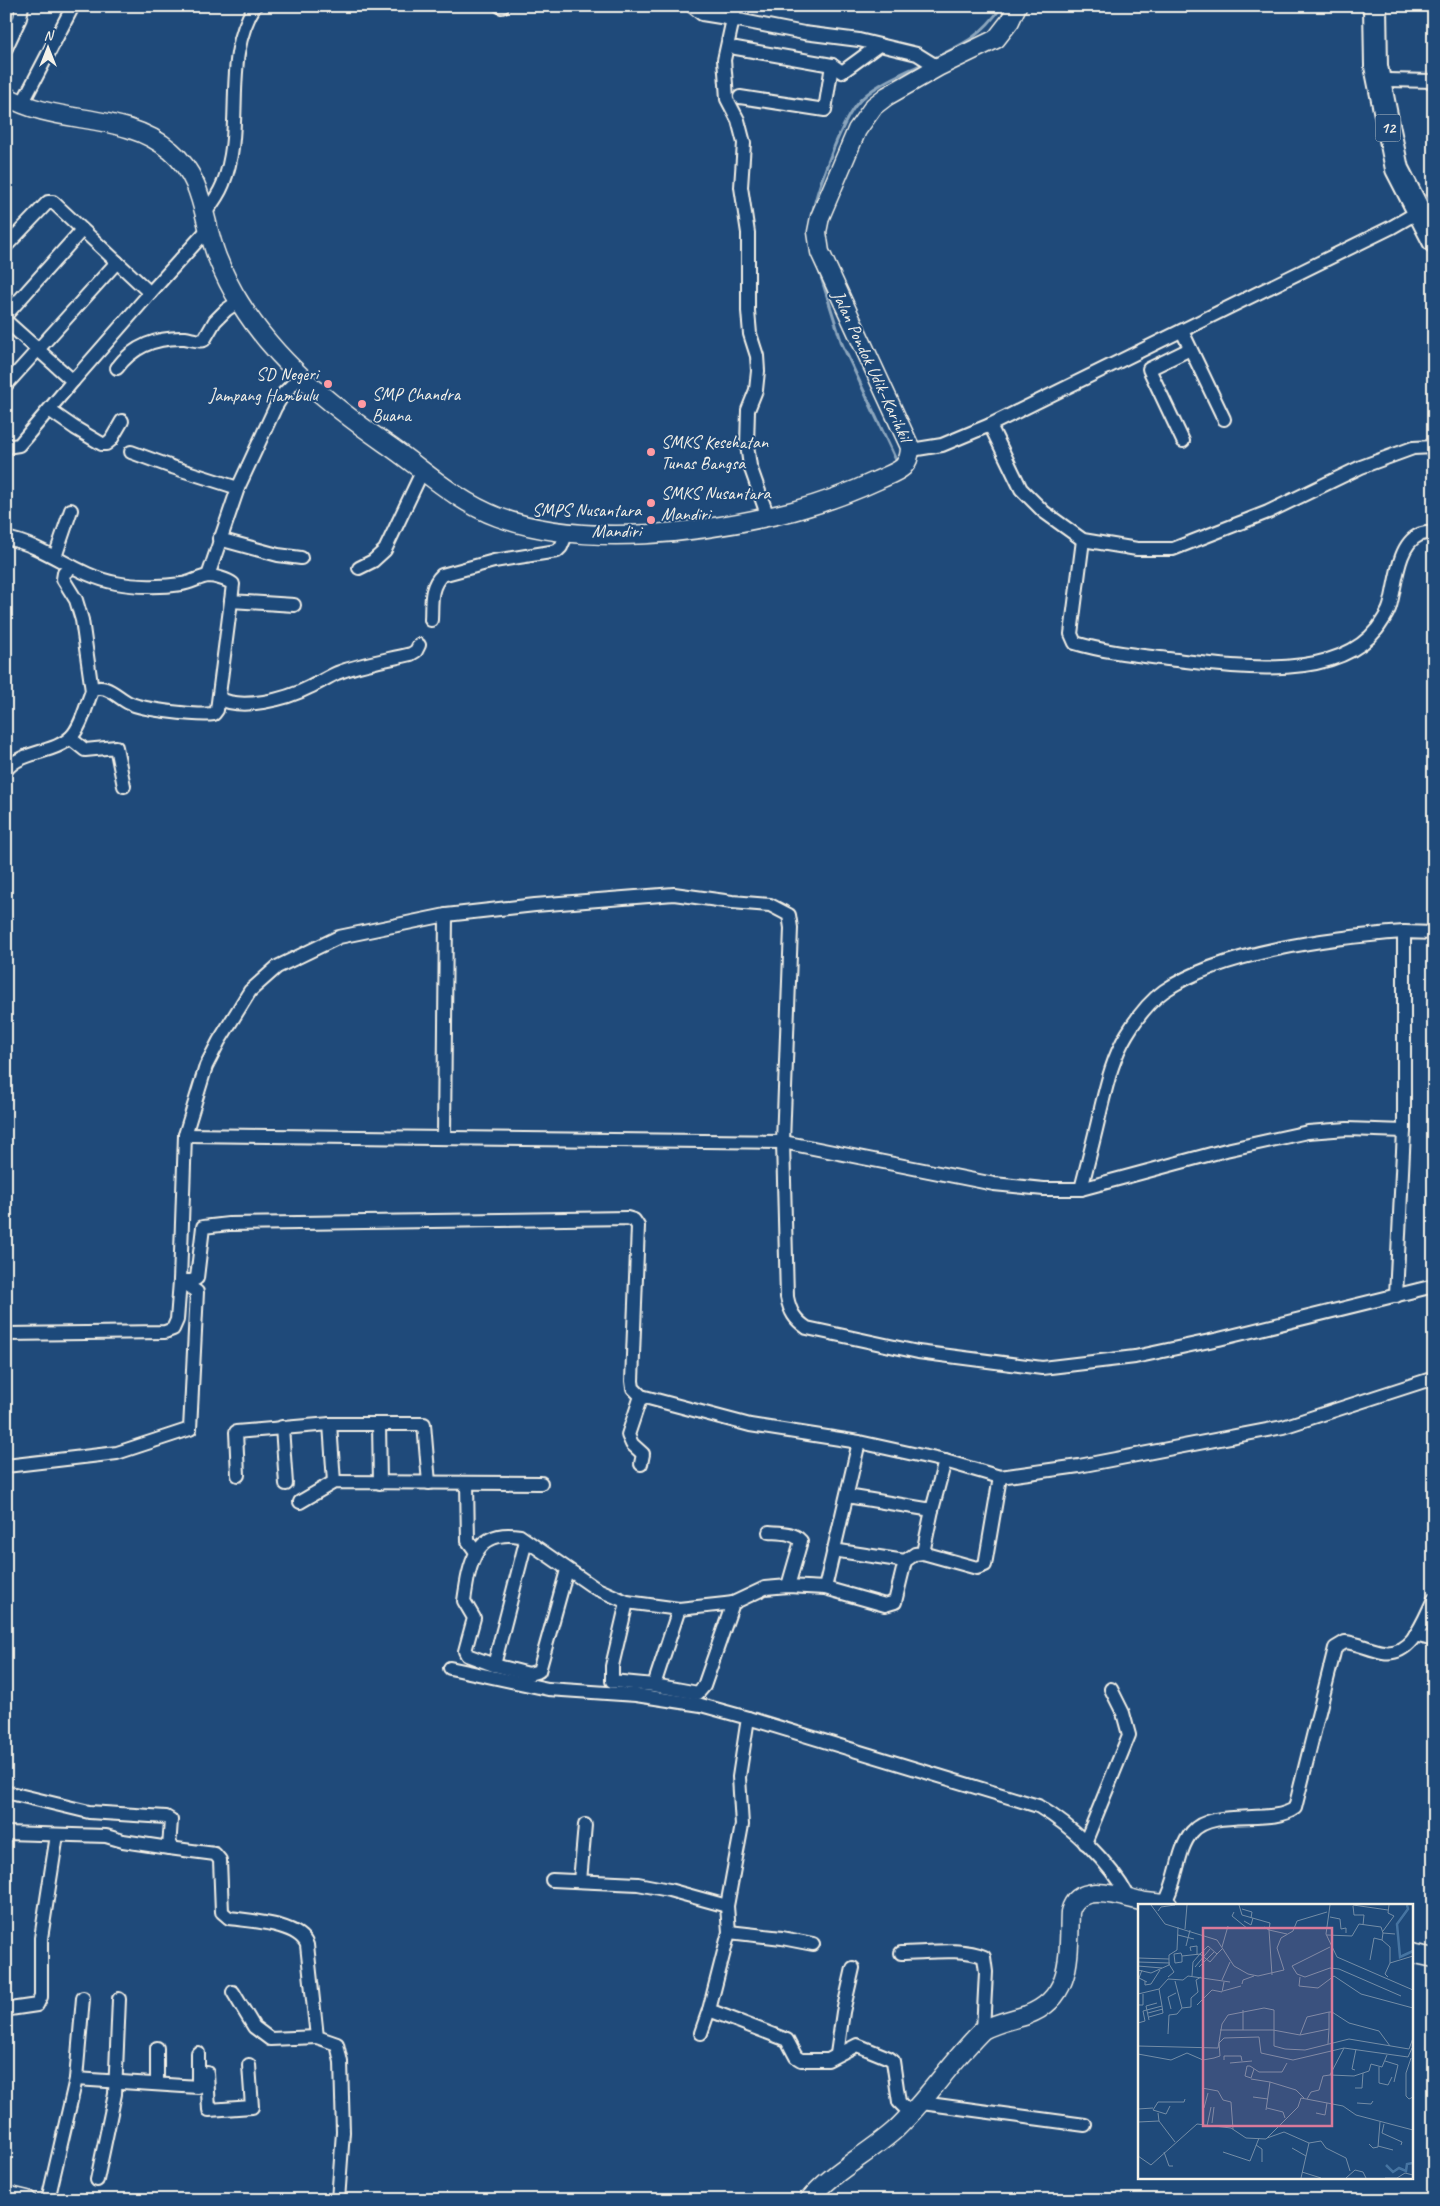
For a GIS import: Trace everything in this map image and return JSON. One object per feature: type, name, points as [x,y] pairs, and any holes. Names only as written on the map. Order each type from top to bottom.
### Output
[{"type":"highway","name":"12","points":[[1376,6],[1376,66],[1397,169],[1426,219]]},
{"type":"highway","name":"12","points":[[1383,6],[1382,25],[1387,80],[1393,116],[1407,168],[1434,240]]},
{"type":"street","points":[[6,48],[20,18],[22,6]]},
{"type":"street","points":[[22,104],[39,68],[73,6]]},
{"type":"street","points":[[6,447],[19,445],[150,293],[207,221],[224,184],[232,146],[237,56],[242,32],[255,6]]},
{"type":"street","points":[[692,6],[702,14],[804,33],[859,40],[917,54],[938,67]]},
{"type":"street","points":[[735,6],[724,60],[727,99],[738,120],[744,143],[741,187],[748,234],[748,311],[750,334],[757,356],[758,370],[756,390],[748,410],[747,445],[750,466],[768,517]]},
{"type":"street","name":"Jalan Pondok Udik–Karihkil","points":[[6,96],[22,104],[67,117],[128,127],[151,137],[172,151],[198,187],[217,257],[239,301],[263,336],[301,376],[347,417],[408,458],[422,472],[496,516],[528,526],[567,533],[611,535],[700,529],[768,517],[849,494],[899,470],[907,462],[911,450],[820,252],[817,232],[825,202],[857,130],[874,106],[887,96],[938,67],[996,39],[1010,21],[1017,6]]},
{"type":"street","points":[[736,48],[832,65],[842,72],[879,45]]},
{"type":"street","points":[[740,97],[826,110],[832,65]]},
{"type":"street","points":[[1387,80],[1434,81]]},
{"type":"street","points":[[6,246],[50,202],[150,293]]},
{"type":"street","points":[[911,450],[942,444],[990,425],[1392,227],[1426,219]]},
{"type":"street","points":[[6,315],[82,231]]},
{"type":"street","points":[[6,385],[39,351],[117,262]]},
{"type":"street","points":[[117,368],[130,352],[138,347],[172,339],[204,340],[226,310],[239,301]]},
{"type":"street","points":[[6,321],[73,381]]},
{"type":"street","points":[[1182,331],[1224,419]]},
{"type":"street","points":[[1183,441],[1148,369],[1190,349]]},
{"type":"street","points":[[208,576],[219,539],[238,488],[279,400],[301,376]]},
{"type":"street","points":[[49,410],[102,444],[111,440],[122,421]]},
{"type":"street","points":[[990,425],[1021,489],[1044,512],[1083,540],[1137,549],[1173,549],[1268,512],[1361,467],[1413,448],[1434,447]]},
{"type":"street","points":[[131,452],[172,468],[238,488]]},
{"type":"street","points":[[359,568],[373,561],[385,550],[422,472]]},
{"type":"street","points":[[55,557],[71,510]]},
{"type":"street","points":[[1083,540],[1071,634],[1075,643],[1096,650],[1205,663],[1254,668],[1286,668],[1312,664],[1340,655],[1355,647],[1376,630],[1389,608],[1405,548],[1418,535],[1434,532]]},
{"type":"street","points":[[431,620],[432,592],[436,580],[442,575],[494,561],[557,550],[561,547],[567,533]]},
{"type":"street","points":[[6,538],[18,540],[73,567],[116,584],[151,586],[180,584],[208,576],[226,580],[233,584],[217,710],[214,714],[149,708],[130,704],[103,687],[97,687],[92,691]]},
{"type":"street","points":[[219,539],[278,555],[301,558]]},
{"type":"street","points":[[6,770],[17,761],[70,738],[77,730],[92,691],[82,620],[76,600],[64,579],[64,573],[73,567]]},
{"type":"street","points":[[231,601],[294,605]]},
{"type":"street","points":[[218,698],[235,704],[276,699],[304,690],[339,672],[411,654],[419,646]]},
{"type":"street","points":[[70,738],[85,750],[116,747],[124,786]]},
{"type":"street","points":[[6,1334],[165,1332],[173,1329],[177,1320],[180,1281],[180,1232],[185,1135],[206,1066],[219,1041],[250,991],[277,967],[339,937],[446,916],[582,900],[674,894],[770,906],[789,915],[791,928],[783,1142],[787,1297],[790,1312],[807,1328],[918,1352],[1042,1368],[1135,1356],[1219,1339],[1434,1286]]},
{"type":"street","points":[[444,1137],[446,916]]},
{"type":"street","points":[[1081,1189],[1112,1063],[1127,1034],[1142,1014],[1163,992],[1188,977],[1229,962],[1322,941],[1361,935],[1404,932],[1434,933]]},
{"type":"street","points":[[1396,1296],[1404,1131],[1404,932]]},
{"type":"street","points":[[185,1135],[783,1142],[994,1184],[1044,1189],[1081,1189],[1226,1150],[1308,1132],[1347,1129],[1404,1131]]},
{"type":"street","points":[[180,1232],[229,1224],[627,1218],[634,1220],[638,1226],[632,1381],[633,1388],[641,1396],[750,1425],[859,1442],[945,1461],[1000,1477],[1078,1466],[1283,1427],[1434,1378]]},
{"type":"street","points":[[180,1281],[192,1281],[197,1278],[203,1227]]},
{"type":"street","points":[[6,1466],[117,1453],[190,1428],[197,1292],[180,1281]]},
{"type":"street","points":[[641,1396],[628,1435],[632,1444],[642,1454],[641,1464]]},
{"type":"street","points":[[330,1424],[334,1482]]},
{"type":"street","points":[[238,1475],[236,1432],[330,1424],[424,1424],[429,1482]]},
{"type":"street","points":[[378,1424],[380,1482]]},
{"type":"street","points":[[282,1427],[286,1484]]},
{"type":"street","points":[[825,1588],[859,1442]]},
{"type":"street","points":[[923,1553],[945,1461]]},
{"type":"street","points":[[567,1570],[539,1671],[529,1674],[470,1658],[465,1651],[474,1618],[464,1601],[471,1561],[478,1548],[491,1538],[520,1536],[595,1588],[627,1602],[679,1608],[733,1603],[765,1588],[788,1586],[825,1588],[885,1605],[895,1602],[905,1561],[915,1554],[923,1553],[977,1568],[985,1565],[1000,1477]]},
{"type":"street","points":[[300,1502],[334,1482],[541,1483]]},
{"type":"street","points":[[467,1483],[468,1542],[476,1552]]},
{"type":"street","points":[[847,1496],[932,1510]]},
{"type":"street","points":[[769,1532],[797,1536],[801,1541],[788,1586]]},
{"type":"street","points":[[494,1665],[526,1541]]},
{"type":"street","points":[[833,1550],[905,1561]]},
{"type":"street","points":[[809,2200],[837,2173],[893,2131],[917,2108],[983,2030],[997,2023],[1027,2015],[1055,1997],[1064,1978],[1070,1912],[1072,1904],[1078,1897],[1088,1894],[1166,1904],[1172,1892],[1184,1845],[1192,1832],[1199,1826],[1212,1820],[1280,1814],[1295,1808],[1335,1648],[1345,1642],[1385,1652],[1394,1652],[1406,1647],[1415,1635],[1434,1599]]},
{"type":"street","points":[[627,1602],[612,1666],[612,1681],[654,1685],[694,1693],[702,1691],[733,1603]]},
{"type":"street","points":[[654,1685],[679,1608]]},
{"type":"street","points":[[1415,1635],[1434,1640]]},
{"type":"street","points":[[450,1668],[548,1689],[636,1695],[701,1705],[1038,1806],[1052,1814],[1085,1843],[1106,1865],[1129,1898]]},
{"type":"street","points":[[1085,1843],[1129,1735],[1123,1713],[1111,1689]]},
{"type":"street","points":[[701,2033],[709,2010],[729,1932],[727,1906],[742,1825],[739,1777],[748,1718]]},
{"type":"street","points":[[6,1792],[89,1812],[166,1817],[171,1820],[169,1848]]},
{"type":"street","points":[[580,1881],[585,1825]]},
{"type":"street","points":[[6,1833],[106,1836],[123,1841],[215,1854],[220,1860],[222,1912],[229,1918],[282,1927],[303,1937],[307,1946],[317,2037]]},
{"type":"street","points":[[10,2009],[38,2005],[41,1997],[41,1938],[57,1835]]},
{"type":"street","points":[[552,1880],[638,1884],[669,1890],[727,1906]]},
{"type":"street","points":[[729,1932],[782,1938],[813,1944]]},
{"type":"street","points":[[900,1954],[963,1953],[978,1954],[984,1957],[986,1972],[983,2030]]},
{"type":"street","points":[[1412,1953],[1434,1958]]},
{"type":"street","points":[[837,2054],[843,2012],[853,1968]]},
{"type":"street","points":[[233,1992],[254,2028],[270,2039],[317,2037],[337,2044],[341,2062],[343,2132],[338,2200]]},
{"type":"street","points":[[48,2200],[76,2079],[83,1998]]},
{"type":"street","points":[[97,2180],[115,2094],[119,1999]]},
{"type":"street","points":[[709,2010],[787,2040],[796,2057],[801,2060],[828,2060],[856,2046],[889,2058],[894,2065],[899,2102],[917,2108],[1085,2125]]},
{"type":"street","points":[[157,2048],[157,2083]]},
{"type":"street","points":[[198,2053],[203,2087],[209,2110],[252,2107],[249,2065]]},
{"type":"street","points":[[203,2087],[207,2073]]},
{"type":"street","points":[[76,2079],[203,2087]]},
{"type":"street","points":[[6,2195],[27,2200]]},
{"type":"waterway","points":[[932,59],[954,49],[980,32],[1002,6]]},
{"type":"waterway","points":[[812,216],[818,191],[830,159],[843,127],[856,105],[879,86],[924,63]]},
{"type":"waterway","points":[[817,264],[842,344],[896,460]]},
{"type":"place","name":"SD Negeri Jampang Hambulu","points":[[328,384]]},
{"type":"place","name":"SMP Chandra Buana","points":[[362,404]]},
{"type":"place","name":"SMKS Kesehatan Tunas Bangsa","points":[[651,452]]},
{"type":"place","name":"SMKS Nusantara Mandiri","points":[[651,503]]},
{"type":"place","name":"SMPS Nusantara Mandiri","points":[[651,520]]}]
